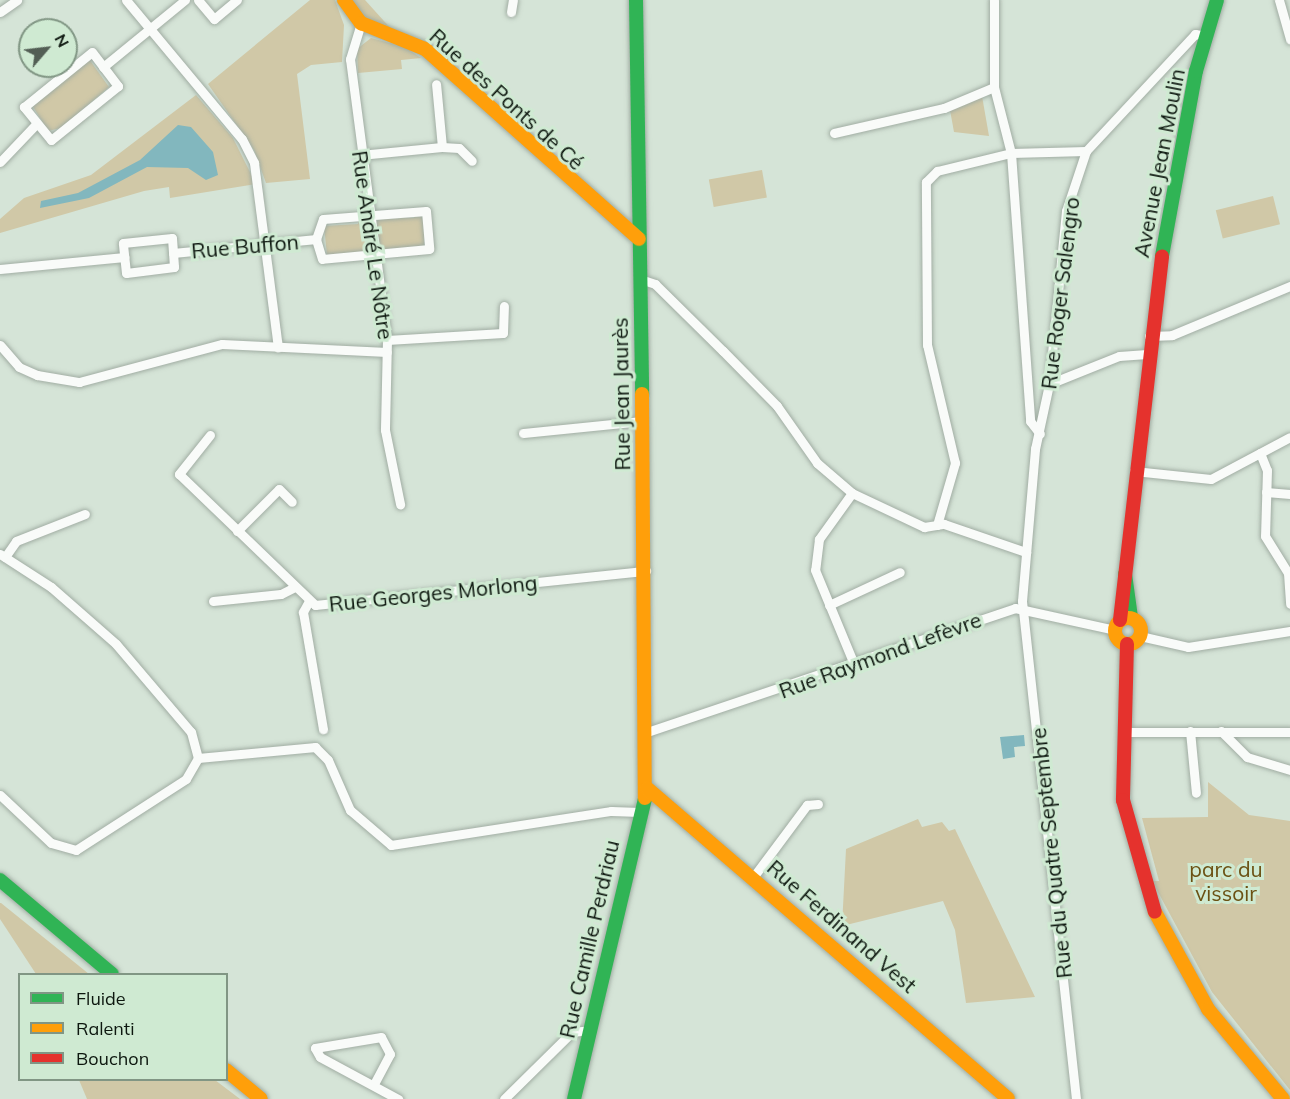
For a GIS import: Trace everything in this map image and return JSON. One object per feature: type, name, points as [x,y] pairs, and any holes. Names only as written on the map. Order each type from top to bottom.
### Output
[{"type":"street","points":[[0,12],[16,0]]},
{"type":"street","points":[[126,0],[249,152],[261,185],[278,347]]},
{"type":"street","points":[[104,67],[185,0]]},
{"type":"street","points":[[198,0],[214,19],[237,0]]},
{"type":"street","points":[[344,0],[361,23]]},
{"type":"street","points":[[511,12],[513,0]]},
{"type":"street","name":"Rue Jean Jaurès","points":[[636,0],[646,572],[647,788]]},
{"type":"street","points":[[994,0],[994,87],[1011,153],[1030,421],[1040,434]]},
{"type":"street","name":"Avenue Jean Moulin","points":[[1140,636],[1140,625],[1122,623],[1124,569],[1149,336],[1207,36],[1217,0]]},
{"type":"street","points":[[1279,0],[1290,39]]},
{"type":"street","name":"Rue André Le Nôtre","points":[[361,23],[350,59],[366,216],[377,255],[387,340],[385,430],[400,504]]},
{"type":"street","name":"Rue des Ponts de Cé","points":[[361,23],[425,49],[639,239]]},
{"type":"street","name":"Rue Roger Salengro","points":[[1023,608],[1026,552],[1040,434],[1049,384],[1066,211],[1086,151],[1195,34],[1207,36]]},
{"type":"street","points":[[92,52],[104,67],[118,86],[51,140],[24,107],[92,52]]},
{"type":"street","points":[[436,84],[442,147]]},
{"type":"street","points":[[834,133],[944,108],[994,87]]},
{"type":"street","points":[[0,162],[36,124]]},
{"type":"street","points":[[360,155],[442,147],[459,148],[472,161]]},
{"type":"street","points":[[937,525],[955,463],[927,345],[926,182],[937,171],[1011,153],[1086,151]]},
{"type":"street","name":"Rue Buffon","points":[[426,211],[429,249],[322,259],[316,239],[323,219],[366,216],[426,211]]},
{"type":"street","name":"Rue Buffon","points":[[172,238],[174,267],[126,273],[124,257],[123,243],[172,238]]},
{"type":"street","name":"Rue Buffon","points":[[173,253],[316,239]]},
{"type":"street","points":[[0,269],[124,257]]},
{"type":"street","points":[[640,279],[655,284],[723,351],[777,406],[817,464],[852,493],[874,506],[924,527],[937,525],[1026,552]]},
{"type":"street","points":[[1149,336],[1165,337],[1290,286]]},
{"type":"street","points":[[387,340],[503,333],[504,306]]},
{"type":"street","points":[[0,345],[19,367],[37,375],[79,382],[107,378],[204,345],[387,352]]},
{"type":"street","points":[[1049,384],[1125,354],[1147,354]]},
{"type":"street","points":[[523,433],[642,421]]},
{"type":"street","name":"Rue Georges Morlong","points":[[210,435],[179,474],[309,601],[325,607],[646,572]]},
{"type":"street","points":[[1134,471],[1210,479],[1290,437]]},
{"type":"street","points":[[1260,453],[1266,465],[1265,536],[1288,573],[1290,604]]},
{"type":"street","points":[[237,531],[279,489],[292,502]]},
{"type":"street","points":[[1266,492],[1290,494]]},
{"type":"street","points":[[852,493],[816,549],[815,570],[854,664]]},
{"type":"street","points":[[0,795],[51,843],[76,850],[186,779],[198,758],[191,732],[116,644],[82,611],[2,556],[16,541],[86,514]]},
{"type":"street","points":[[830,605],[900,572]]},
{"type":"street","points":[[213,601],[281,594],[295,587]]},
{"type":"street","points":[[309,601],[303,612],[323,729]]},
{"type":"street","points":[[1023,608],[1122,623],[1127,644],[1122,732],[1130,832],[1171,950],[1208,1010],[1282,1099]]},
{"type":"street","name":"Rue Raymond Lefèvre","points":[[648,732],[1023,608]]},
{"type":"street","name":"Rue du Quatre Septembre","points":[[1023,608],[1076,1099]]},
{"type":"street","points":[[1127,644],[1140,636],[1188,647],[1290,631]]},
{"type":"street","points":[[1190,731],[1196,793]]},
{"type":"street","points":[[1221,731],[1247,757],[1290,770]]},
{"type":"street","points":[[1122,732],[1290,732]]},
{"type":"street","points":[[198,758],[308,745],[320,751],[350,810],[391,845],[611,811],[640,812]]},
{"type":"street","name":"Rue Camille Perdriau","points":[[574,1099],[647,788]]},
{"type":"street","name":"Rue Ferdinand Vest","points":[[647,788],[754,876],[1008,1099]]},
{"type":"street","points":[[754,876],[807,805],[818,804]]},
{"type":"street","points":[[0,880],[110,973]]},
{"type":"street","points":[[504,1099],[572,1032],[590,1030]]},
{"type":"street","points":[[374,1084],[390,1054],[381,1037],[315,1048],[320,1057],[374,1084],[398,1099]]},
{"type":"street","points":[[228,1072],[261,1099]]},
{"type":"green space","points":[[310,0],[335,0],[344,25],[342,62],[311,65],[297,74],[310,179],[266,183],[254,150],[208,84]]},
{"type":"green space","points":[[349,0],[365,0],[393,31],[370,23]]},
{"type":"green space","points":[[371,38],[405,47],[421,58],[401,60],[402,69],[358,73],[357,49]]},
{"type":"green space","points":[[89,59],[109,87],[61,128],[48,131],[32,105],[65,78],[78,78],[78,68]]},
{"type":"green space","points":[[196,95],[233,138],[256,184],[170,198],[169,187],[144,191],[0,233],[0,219],[24,198],[91,175]]},
{"type":"green space","points":[[982,96],[989,136],[954,132],[950,110]]},
{"type":"green space","points":[[762,170],[767,198],[714,207],[709,179]]},
{"type":"green space","points":[[1273,196],[1280,224],[1223,238],[1216,210]]},
{"type":"green space","points":[[414,214],[424,217],[424,246],[381,250],[375,222],[385,216],[414,218]]},
{"type":"green space","points":[[358,220],[368,252],[327,255],[324,226],[358,224]]},
{"type":"green space","name":"parc du vissoir","points":[[1208,782],[1249,815],[1290,821],[1290,1090],[1212,992],[1152,881],[1159,881],[1142,818],[1208,817]]},
{"type":"green space","points":[[918,819],[922,827],[942,822],[949,831],[955,829],[1035,997],[966,1003],[955,930],[943,901],[842,926],[846,849]]},
{"type":"green space","points":[[1,903],[88,973],[35,973],[0,919]]},
{"type":"green space","points":[[79,1081],[216,1081],[240,1099],[87,1099]]},
{"type":"water","points":[[178,125],[191,127],[213,152],[218,175],[206,180],[188,168],[147,167],[89,198],[40,208],[41,201],[78,193],[140,160]]},
{"type":"water","points":[[1024,735],[1025,746],[1014,747],[1015,757],[1003,759],[1000,737]]},
{"type":"traffic: fast","points":[[636,0],[642,394]]},
{"type":"traffic: fast","points":[[1162,256],[1196,71],[1217,0]]},
{"type":"traffic: fast","points":[[1125,574],[1131,617]]},
{"type":"traffic: fast","points":[[574,1099],[645,798]]},
{"type":"traffic: fast","points":[[0,880],[111,973]]},
{"type":"traffic: slow","points":[[344,0],[361,23],[425,49],[639,239]]},
{"type":"traffic: slow","points":[[642,394],[645,798]]},
{"type":"traffic: slow","points":[[1128,618],[1137,622],[1141,631],[1137,640],[1128,644],[1119,640],[1115,631],[1119,622],[1128,618]]},
{"type":"traffic: slow","points":[[647,788],[1008,1099]]},
{"type":"traffic: slow","points":[[1155,912],[1208,1009],[1283,1099]]},
{"type":"traffic: slow","points":[[228,1072],[261,1099]]},
{"type":"traffic: jam","points":[[1120,620],[1162,256]]},
{"type":"traffic: jam","points":[[1127,644],[1123,800],[1155,912]]}]
